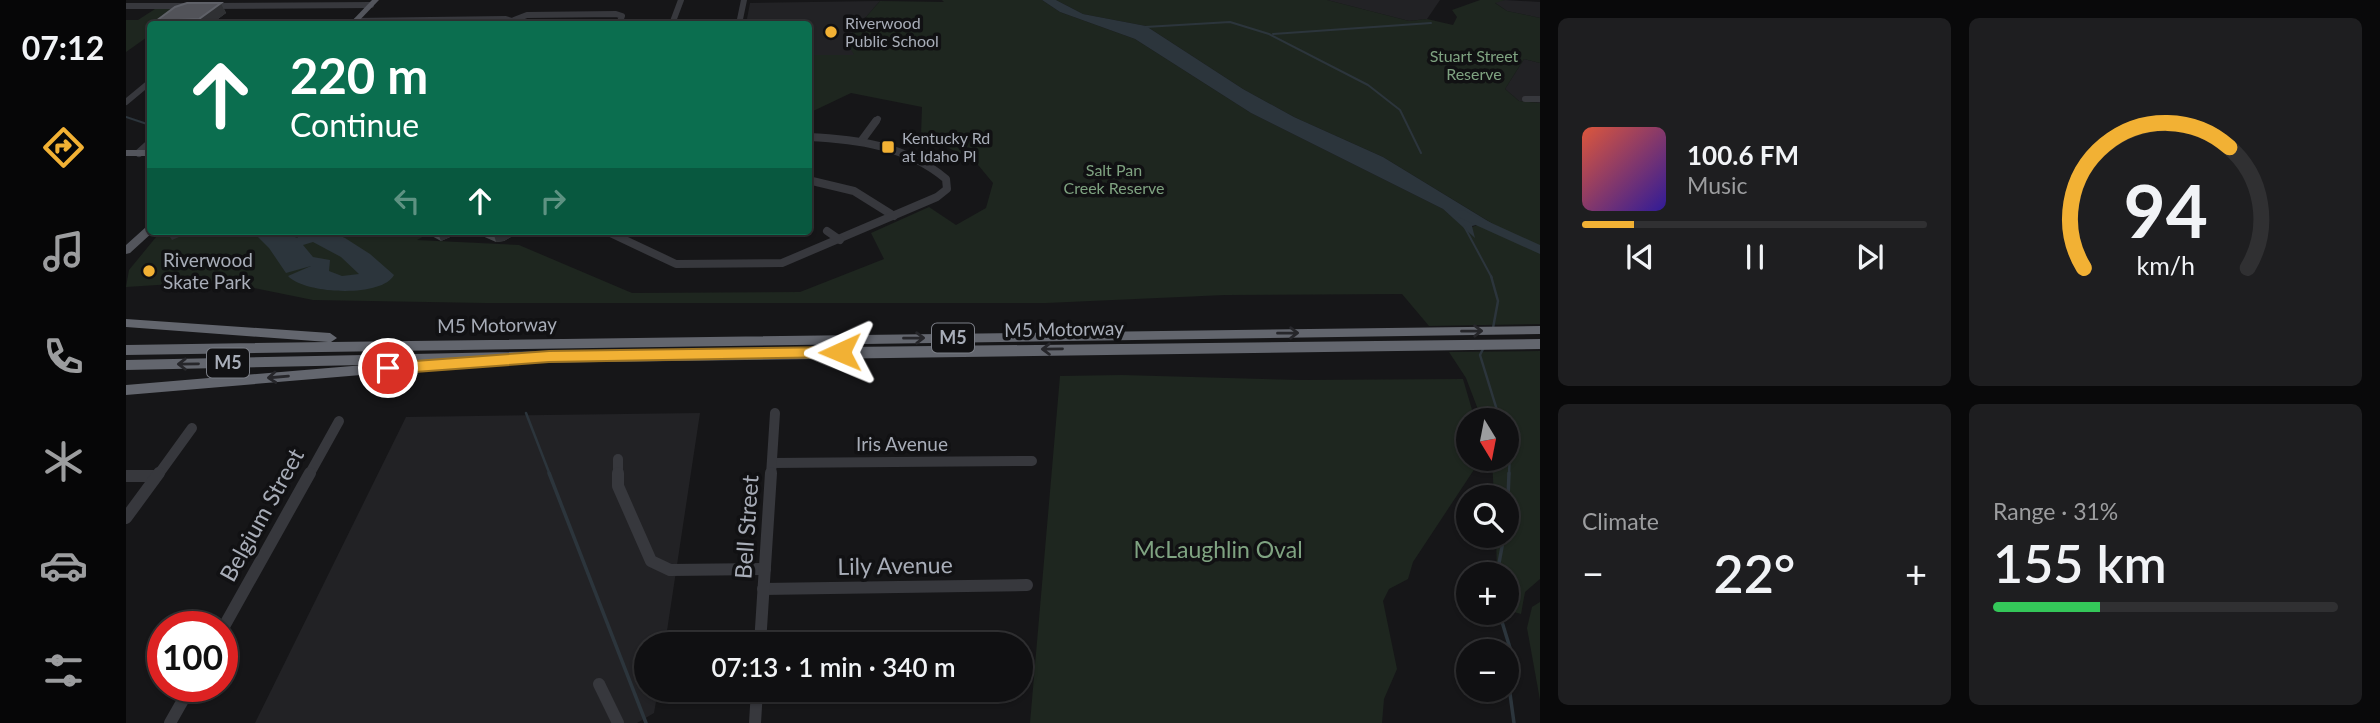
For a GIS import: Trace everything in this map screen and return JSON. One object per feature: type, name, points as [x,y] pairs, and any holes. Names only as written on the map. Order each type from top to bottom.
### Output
[{"type":"highway","points":[[126,321],[305,337],[503,344]]},
{"type":"highway","name":"M5 Motorway","points":[[126,349],[1540,330]]},
{"type":"highway","name":"M5 Motorway","points":[[126,365],[1540,344]]},
{"type":"highway","points":[[126,390],[549,357]]},
{"type":"main road","points":[[356,21],[373,3]]},
{"type":"main road","points":[[126,153],[147,153]]},
{"type":"main road","points":[[126,260],[147,232]]},
{"type":"main road","points":[[126,251],[137,244]]},
{"type":"street","points":[[258,5],[265,0]]},
{"type":"street","points":[[673,21],[681,0]]},
{"type":"street","points":[[740,21],[744,0]]},
{"type":"street","points":[[208,6],[373,3]]},
{"type":"street","points":[[126,6],[195,6]]},
{"type":"street","points":[[461,21],[514,20],[527,15],[616,14],[622,16],[620,21]]},
{"type":"street","points":[[126,102],[147,84]]},
{"type":"street","points":[[1525,99],[1540,99]]},
{"type":"street","points":[[862,140],[878,119]]},
{"type":"street","points":[[614,235],[665,260],[688,264],[782,263],[941,195],[947,189],[947,181],[923,163],[862,140],[812,137]]},
{"type":"street","points":[[139,153],[147,146]]},
{"type":"street","points":[[812,180],[852,189],[894,216]]},
{"type":"street","points":[[827,231],[839,240]]},
{"type":"street","name":"Bell Street","points":[[761,632],[775,413]]},
{"type":"street","name":"Belgium Street","points":[[233,611],[339,421]]},
{"type":"street","points":[[126,518],[192,428]]},
{"type":"street","points":[[618,459],[618,486],[651,561],[670,570],[765,569]]},
{"type":"street","name":"Iris Avenue","points":[[772,463],[1032,461]]},
{"type":"street","points":[[126,476],[156,476]]},
{"type":"street","name":"Lily Avenue","points":[[764,589],[1027,584]]},
{"type":"street","points":[[599,684],[618,723]]},
{"type":"street","points":[[170,723],[182,702]]},
{"type":"street","points":[[755,723],[756,702]]},
{"type":"shaded area","points":[[1042,0],[1056,0],[1083,14],[1146,26],[1243,89],[1294,117],[1383,157],[1501,229],[1484,223],[1472,226],[1475,238],[1443,209],[1251,113],[1135,39],[1060,12]]},
{"type":"shaded area","points":[[1327,0],[1440,0],[1427,19],[1409,21]]},
{"type":"shaded area","name":"Riverwood Public School","points":[[880,1],[846,40],[855,55],[812,55],[812,21],[747,21],[750,3]]},
{"type":"shaded area","points":[[1494,2],[1540,2],[1540,18],[1507,11]]},
{"type":"shaded area","points":[[1524,59],[1540,63],[1540,103],[1519,101],[1505,89]]},
{"type":"shaded area","points":[[257,235],[288,235],[298,238],[295,235],[338,235],[370,254],[394,275],[387,282],[359,290],[310,287],[288,276],[311,266],[286,273]],"holes":[[[313,242],[341,257],[359,274],[342,276],[329,271],[330,260],[313,257],[303,245]]]},
{"type":"shaded area","points":[[700,413],[667,632],[634,632],[634,702],[656,702],[654,713],[637,723],[255,723],[406,417]]},
{"type":"green space","name":"Salt Pan Creek Reserve","points":[[942,0],[1042,0],[1060,12],[1135,39],[1251,113],[1443,209],[1474,236],[1472,227],[1483,223],[1498,227],[1383,157],[1294,117],[1243,89],[1146,26],[1083,14],[1056,0],[1327,0],[1409,21],[1427,19],[1453,25],[1457,17],[1452,10],[1480,0],[1505,0],[1495,3],[1507,11],[1540,18],[1540,63],[1524,59],[1505,89],[1519,101],[1540,103],[1540,324],[1429,326],[1402,294],[1225,295],[1046,303],[485,303],[313,300],[240,285],[189,283],[126,287],[129,270],[158,235],[426,235],[417,240],[519,245],[632,293],[800,292],[884,259],[871,233],[929,207],[956,225],[986,208],[993,183],[974,160],[921,135],[922,107],[851,93],[812,112],[812,55],[854,55],[846,40],[880,1],[944,2]]},
{"type":"green space","points":[[155,9],[186,9],[168,21],[147,21],[147,37],[126,52],[126,20],[138,20]]},
{"type":"green space","points":[[1540,351],[1540,579],[1525,592],[1521,614],[1519,562],[1497,562],[1496,548],[1519,548],[1519,485],[1493,485],[1493,471],[1519,471],[1519,408],[1477,408],[1466,378],[1449,352]]},
{"type":"green space","name":"McLaughlin Oval","points":[[1060,376],[1301,380],[1463,379],[1471,408],[1456,408],[1456,471],[1473,471],[1464,485],[1456,485],[1456,497],[1413,562],[1408,579],[1389,589],[1383,601],[1397,669],[1384,699],[1382,723],[1030,723]]},
{"type":"green space","points":[[1540,602],[1540,700],[1527,628],[1532,607]]},
{"type":"building","points":[[187,3],[221,3],[199,19],[156,21],[175,7]]},
{"type":"waterway","points":[[1145,27],[1230,22],[1269,34],[1368,85],[1400,110],[1421,153]]},
{"type":"waterway","points":[[1273,34],[1431,23]]},
{"type":"waterway","points":[[126,117],[147,124]]},
{"type":"waterway","points":[[1463,214],[1540,250]]},
{"type":"waterway","points":[[1464,226],[1491,276]]},
{"type":"waterway","points":[[1491,276],[1498,301],[1493,328]]},
{"type":"waterway","points":[[1484,347],[1480,355],[1496,408]]},
{"type":"waterway","points":[[526,413],[550,475]]},
{"type":"waterway","points":[[1509,471],[1509,475]]},
{"type":"waterway","points":[[549,473],[646,723]]},
{"type":"waterway","points":[[1509,473],[1509,485]]},
{"type":"waterway","points":[[1499,562],[1502,548]]},
{"type":"waterway","points":[[1503,625],[1510,648],[1508,679],[1514,723]]},
{"type":"place","name":"Riverwood Public School","points":[[831,32]]},
{"type":"place","name":"Kentucky Rd at Idaho Pl","points":[[888,147]]},
{"type":"place","name":"Riverwood Skate Park","points":[[149,271]]},
{"type":"route","points":[[388,368],[549,357],[840,352]]},
{"type":"park label","name":"Stuart Street Reserve","points":[[1474,65]]}]
